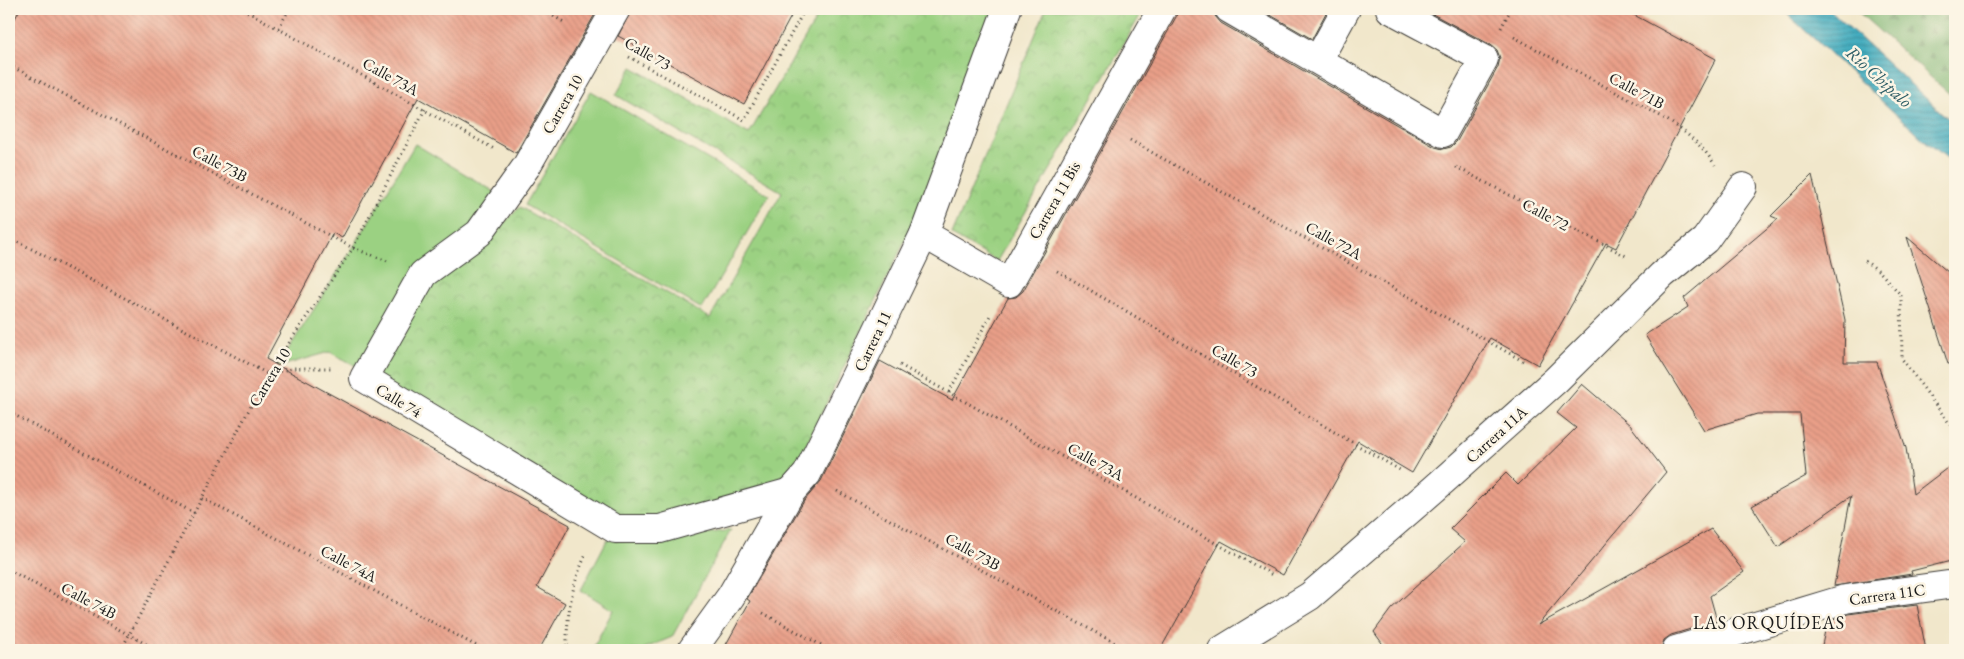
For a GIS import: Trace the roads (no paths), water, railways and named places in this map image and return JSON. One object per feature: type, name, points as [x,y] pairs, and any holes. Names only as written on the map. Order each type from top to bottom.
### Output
[{"type":"street","name":"Carrera 10","points":[[364,378],[423,274],[479,234],[526,167],[616,9]]},
{"type":"street","name":"Carrera 11","points":[[692,650],[731,596],[799,483],[869,348],[924,234],[1007,9]]},
{"type":"street","name":"Carrera 11 Bis","points":[[924,234],[1008,283],[1162,9]]},
{"type":"street","points":[[1229,9],[1443,133],[1484,59],[1390,9]]},
{"type":"street","points":[[1318,60],[1346,9]]},
{"type":"street","name":"Carrera 11A","points":[[1222,650],[1310,596],[1434,489],[1556,380],[1662,276],[1705,240],[1737,195]]},
{"type":"street","name":"Calle 74","points":[[364,378],[616,529],[660,529],[799,483]]},
{"type":"street","name":"Carrera 11C","points":[[1676,650],[1845,599],[1955,584]]},
{"type":"water","name":"Río Chipalo","points":[[1787,9],[1829,9],[1955,123],[1955,164],[1925,141],[1788,15]]},
{"type":"district","name":"LAS ORQUÍDEAS","points":[[1769,623]]}]
